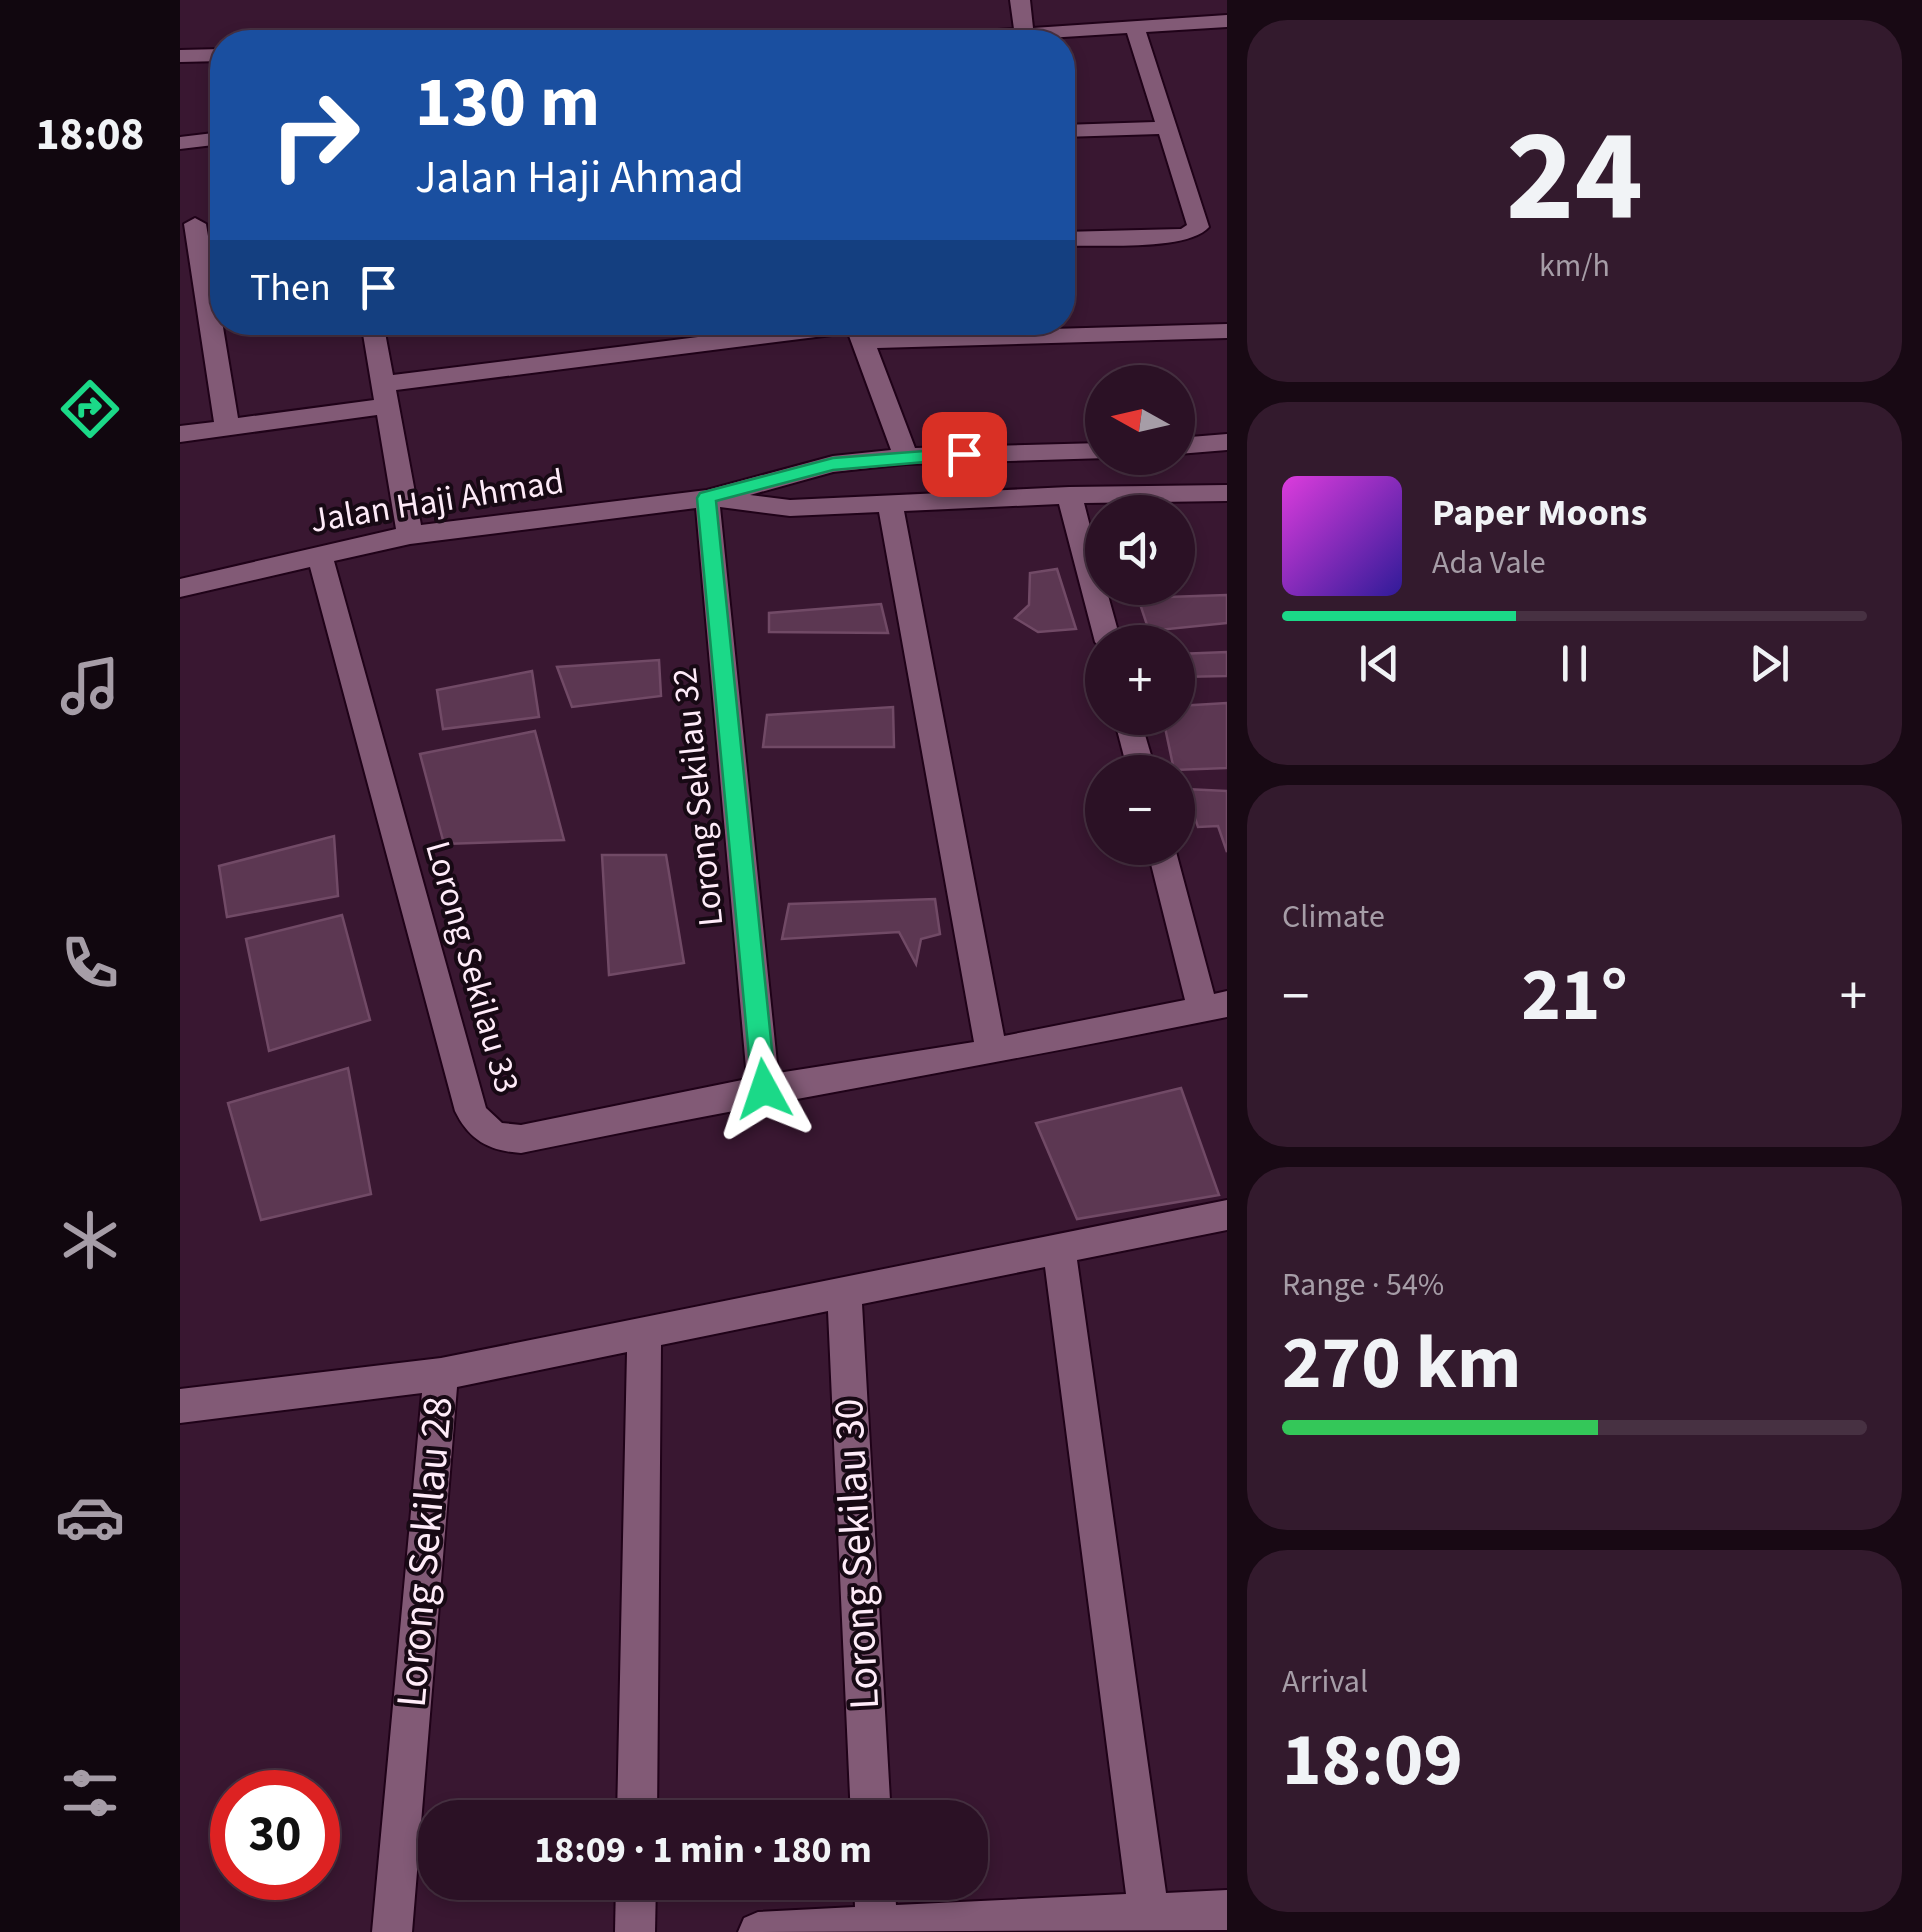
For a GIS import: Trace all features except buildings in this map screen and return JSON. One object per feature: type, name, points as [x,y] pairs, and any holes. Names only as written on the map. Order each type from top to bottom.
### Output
[{"type":"street","points":[[1020,0],[1023,30]]},
{"type":"street","points":[[1075,31],[1227,21]]},
{"type":"street","points":[[1075,237],[1195,232],[1198,219],[1135,27]]},
{"type":"street","points":[[180,56],[210,55]]},
{"type":"street","points":[[1075,131],[1165,128]]},
{"type":"street","points":[[180,143],[210,139]]},
{"type":"street","points":[[188,225],[227,426]]},
{"type":"street","points":[[1075,331],[1227,332]]},
{"type":"street","points":[[374,335],[410,536]]},
{"type":"street","points":[[180,434],[385,395],[815,335]]},
{"type":"street","points":[[860,335],[906,456]]},
{"type":"street","points":[[1195,447],[1227,442]]},
{"type":"street","name":"Jalan Haji Ahmad","points":[[180,588],[410,536],[707,498],[833,464],[906,456],[1085,451]]},
{"type":"street","points":[[1195,451],[1227,454]]},
{"type":"street","name":"Jalan Haji Ahmad","points":[[707,498],[790,508],[1069,495],[1227,493]]},
{"type":"street","points":[[1069,495],[1103,625]]},
{"type":"street","name":"Lorong Sekilau 32","points":[[707,498],[764,1089]]},
{"type":"street","points":[[890,505],[991,1052]]},
{"type":"street","name":"Lorong Sekilau 33","points":[[319,554],[478,1124],[504,1138],[521,1139],[764,1089],[991,1052],[1215,1006]]},
{"type":"street","points":[[1167,865],[1215,1006]]},
{"type":"street","points":[[441,1374],[1227,1215]]},
{"type":"street","points":[[1059,1250],[1149,1914]]},
{"type":"street","name":"Lorong Sekilau 30","points":[[844,1291],[870,1800]]},
{"type":"street","points":[[637,1800],[644,1332]]},
{"type":"street","name":"Lorong Sekilau 28","points":[[180,1406],[441,1374],[392,1932]]},
{"type":"street","points":[[635,1932],[636,1900]]},
{"type":"street","points":[[875,1900],[876,1930]]},
{"type":"street","points":[[758,1932],[876,1930],[1227,1910]]},
{"type":"route","points":[[764,1089],[707,498],[833,464],[964,454]]}]
